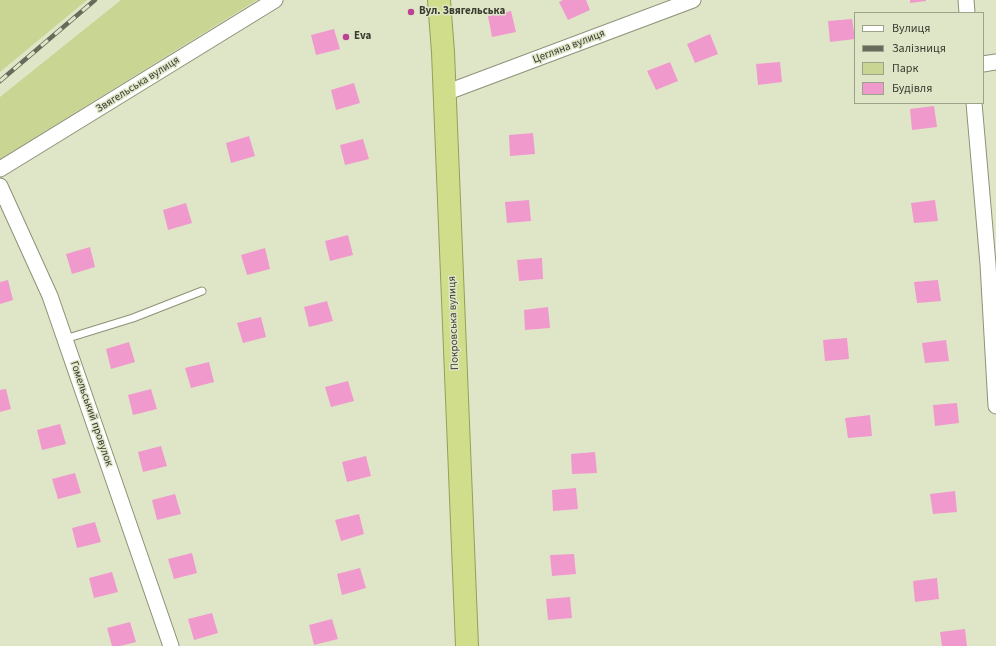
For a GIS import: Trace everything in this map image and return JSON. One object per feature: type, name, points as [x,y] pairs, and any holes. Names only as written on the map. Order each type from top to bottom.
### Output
[{"type":"highway","name":"Покровська вулиця","points":[[439,0],[445,93],[467,646]]},
{"type":"street","name":"Звягельська вулиця","points":[[0,169],[275,0]]},
{"type":"street","name":"Цегляна вулиця","points":[[445,93],[693,0]]},
{"type":"street","points":[[966,0],[967,12]]},
{"type":"street","points":[[984,64],[996,62]]},
{"type":"street","points":[[974,104],[988,264],[996,406]]},
{"type":"street","name":"Гомельський провулок","points":[[0,186],[50,296],[171,646]]},
{"type":"lane","points":[[65,339],[133,318],[202,291]]},
{"type":"green space","points":[[0,0],[87,0],[0,72]]},
{"type":"green space","points":[[121,0],[257,0],[0,159],[0,97]]},
{"type":"building","points":[[563,0],[586,0],[590,10],[568,20],[559,2]]},
{"type":"building","points":[[910,0],[926,0],[926,1],[910,3]]},
{"type":"building","points":[[511,11],[516,32],[492,37],[488,16]]},
{"type":"building","points":[[852,19],[854,39],[830,42],[828,21]]},
{"type":"building","points":[[334,29],[340,49],[316,55],[311,35]]},
{"type":"building","points":[[710,34],[718,54],[695,63],[687,44]]},
{"type":"building","points":[[670,62],[678,81],[656,90],[647,71]]},
{"type":"building","points":[[780,62],[782,82],[758,85],[756,64]]},
{"type":"building","points":[[354,83],[360,103],[336,110],[331,90]]},
{"type":"building","points":[[934,106],[937,127],[912,130],[910,109]]},
{"type":"building","points":[[533,133],[535,154],[510,156],[509,135]]},
{"type":"building","points":[[249,136],[255,156],[231,163],[226,143]]},
{"type":"building","points":[[363,139],[369,159],[345,165],[340,145]]},
{"type":"building","points":[[529,200],[531,221],[507,223],[505,202]]},
{"type":"building","points":[[935,200],[938,221],[914,223],[911,203]]},
{"type":"building","points":[[186,203],[192,223],[168,230],[163,210]]},
{"type":"building","points":[[348,235],[353,255],[330,261],[325,241]]},
{"type":"building","points":[[90,247],[95,267],[72,274],[66,254]]},
{"type":"building","points":[[265,248],[270,269],[247,275],[241,255]]},
{"type":"building","points":[[542,258],[543,279],[519,281],[517,260]]},
{"type":"building","points":[[8,280],[13,300],[0,304],[0,282]]},
{"type":"building","points":[[938,280],[941,301],[917,303],[914,282]]},
{"type":"building","points":[[327,301],[333,321],[309,327],[304,307]]},
{"type":"building","points":[[548,307],[550,328],[525,330],[524,310]]},
{"type":"building","points":[[261,317],[266,337],[243,343],[237,323]]},
{"type":"building","points":[[847,338],[849,359],[825,361],[823,340]]},
{"type":"building","points":[[946,340],[949,361],[925,363],[922,343]]},
{"type":"building","points":[[129,342],[135,362],[111,369],[106,349]]},
{"type":"building","points":[[209,362],[214,382],[191,388],[185,368]]},
{"type":"building","points":[[348,381],[354,401],[331,407],[325,387]]},
{"type":"building","points":[[6,389],[11,409],[0,412],[0,390]]},
{"type":"building","points":[[151,389],[157,409],[133,415],[128,395]]},
{"type":"building","points":[[957,403],[959,423],[935,426],[933,405]]},
{"type":"building","points":[[870,415],[872,436],[848,438],[845,418]]},
{"type":"building","points":[[60,424],[66,444],[42,450],[37,430]]},
{"type":"building","points":[[161,446],[167,466],[143,472],[138,452]]},
{"type":"building","points":[[595,452],[597,473],[572,474],[571,454]]},
{"type":"building","points":[[366,456],[371,476],[347,482],[342,462]]},
{"type":"building","points":[[75,473],[81,493],[58,499],[52,479]]},
{"type":"building","points":[[576,488],[578,509],[553,511],[552,490]]},
{"type":"building","points":[[955,491],[957,512],[933,514],[930,494]]},
{"type":"building","points":[[175,494],[181,514],[157,520],[152,500]]},
{"type":"building","points":[[359,514],[364,534],[341,541],[335,520]]},
{"type":"building","points":[[95,522],[101,542],[77,548],[72,528]]},
{"type":"building","points":[[192,553],[197,573],[174,579],[168,559]]},
{"type":"building","points":[[574,554],[576,574],[552,576],[550,555]]},
{"type":"building","points":[[360,568],[366,588],[342,595],[337,574]]},
{"type":"building","points":[[112,572],[118,592],[94,598],[89,578]]},
{"type":"building","points":[[937,578],[939,599],[915,602],[913,581]]},
{"type":"building","points":[[570,597],[572,618],[548,620],[546,599]]},
{"type":"building","points":[[212,613],[218,633],[194,640],[188,619]]},
{"type":"building","points":[[332,619],[338,639],[314,645],[309,625]]},
{"type":"building","points":[[130,622],[136,642],[120,646],[112,646],[107,628]]},
{"type":"building","points":[[965,629],[967,646],[942,646],[940,632]]},
{"type":"railway","points":[[0,81],[95,0]]},
{"type":"place","name":"Вул. Звягельська","points":[[411,12]]},
{"type":"place","name":"Eva","points":[[346,37]]}]
